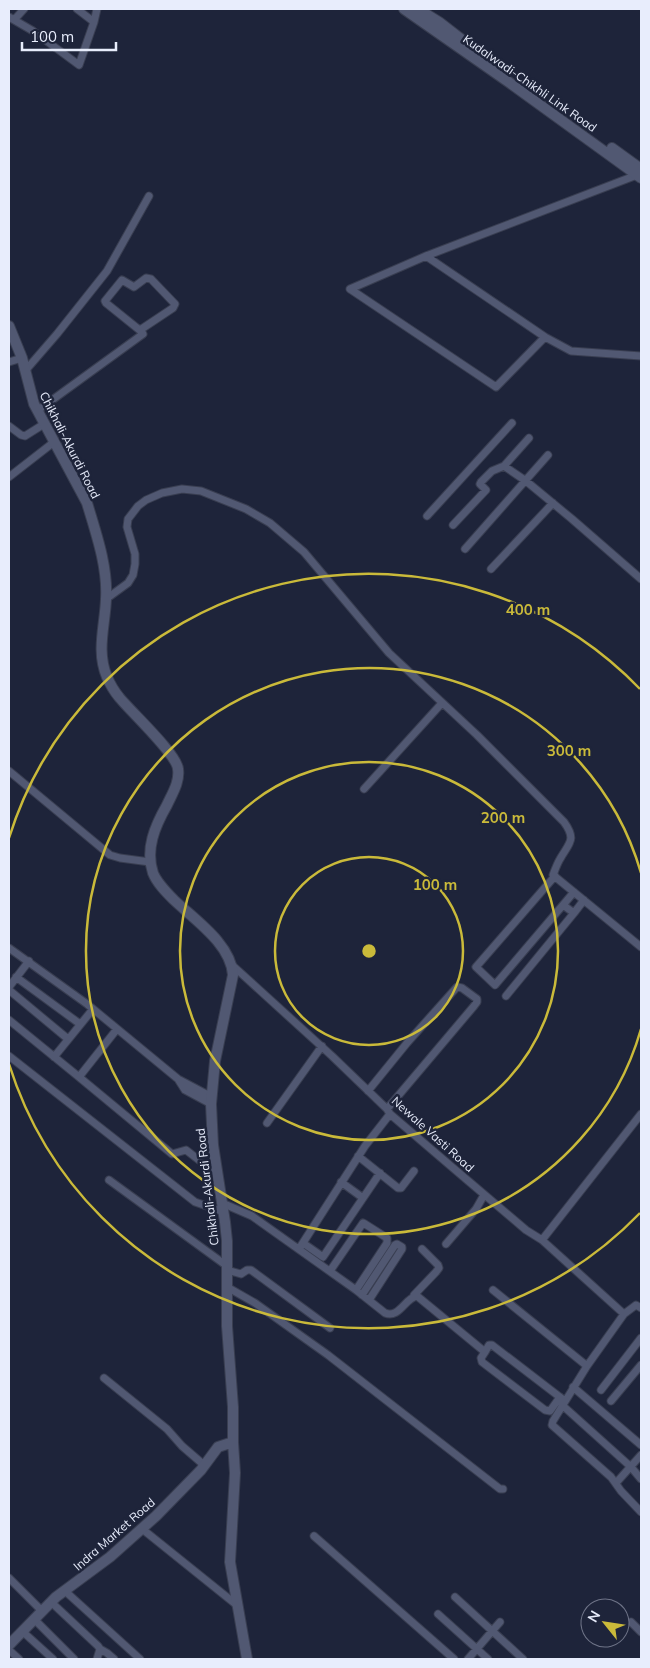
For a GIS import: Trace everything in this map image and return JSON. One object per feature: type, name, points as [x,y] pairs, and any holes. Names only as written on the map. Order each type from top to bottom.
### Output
[{"type":"main road","name":"Kudalwadi-Chikhli Link Road","points":[[404,9],[436,26]]},
{"type":"main road","name":"Kudalwadi-Chikhli Link Road","points":[[418,9],[436,26],[607,152],[640,174]]},
{"type":"main road","name":"Chikhali-Akurdi Road","points":[[9,326],[22,358],[29,390],[37,411],[87,503],[97,537],[106,599]]},
{"type":"main road","points":[[106,599],[101,655],[111,685],[117,696],[169,753],[178,768],[177,784],[154,832],[149,855],[154,875],[161,886],[222,947],[232,965]]},
{"type":"main road","name":"Chikhali-Akurdi Road","points":[[232,965],[233,975],[215,1061],[211,1101],[213,1145],[227,1241],[227,1326],[233,1407],[232,1442],[235,1473],[230,1562],[247,1659]]},
{"type":"main road","name":"Indra Market Road","points":[[9,1646],[51,1602],[110,1557],[156,1516],[204,1465],[218,1447],[232,1442]]},
{"type":"street","points":[[24,9],[12,19],[79,65],[97,9]]},
{"type":"street","points":[[77,9],[94,22]]},
{"type":"street","points":[[545,337],[496,387],[350,289],[426,256],[640,174]]},
{"type":"street","points":[[25,371],[107,271],[149,196]]},
{"type":"street","points":[[426,256],[545,337],[571,351],[641,356]]},
{"type":"street","points":[[37,411],[142,336],[143,334],[140,330],[106,304],[105,301],[122,280],[134,287],[146,278],[151,279],[175,304],[173,308],[140,330]]},
{"type":"street","points":[[9,362],[22,358]]},
{"type":"street","points":[[427,516],[512,423]]},
{"type":"street","points":[[9,426],[25,436],[44,424]]},
{"type":"street","points":[[453,525],[486,490],[480,484],[481,482],[492,471],[504,466],[529,438]]},
{"type":"street","points":[[9,477],[54,442]]},
{"type":"street","points":[[465,549],[548,455]]},
{"type":"street","points":[[504,466],[553,503],[641,579]]},
{"type":"street","points":[[106,599],[128,583],[133,576],[135,554],[127,527],[128,519],[138,506],[155,496],[182,489],[202,491],[246,509],[270,523],[304,552],[389,653],[483,741],[564,822],[570,831],[569,847],[559,860],[553,875],[641,947]]},
{"type":"street","points":[[491,569],[553,503]]},
{"type":"street","points":[[364,788],[442,703]]},
{"type":"street","points":[[9,772],[109,855],[150,862]]},
{"type":"street","points":[[555,876],[476,967],[495,985],[574,892]]},
{"type":"street","points":[[506,996],[584,900]]},
{"type":"street","points":[[563,905],[574,913]]},
{"type":"street","points":[[9,948],[93,1009],[178,1079],[185,1090],[211,1101]]},
{"type":"street","points":[[29,961],[9,989],[68,1039]]},
{"type":"street","name":"Newale Vasti Road","points":[[232,965],[322,1046],[389,1111],[526,1230],[542,1240],[624,1314]]},
{"type":"street","points":[[16,977],[80,1024]]},
{"type":"street","points":[[301,1246],[389,1111],[474,1006],[477,999],[462,988],[457,987],[407,1043],[368,1091]]},
{"type":"street","points":[[54,1057],[93,1009]]},
{"type":"street","points":[[9,1020],[172,1154],[186,1150],[217,1174]]},
{"type":"street","points":[[78,1077],[117,1029]]},
{"type":"street","points":[[267,1123],[322,1046]]},
{"type":"street","points":[[9,1056],[195,1202],[252,1216],[323,1257],[380,1173]]},
{"type":"street","points":[[542,1240],[641,1114]]},
{"type":"street","points":[[358,1156],[401,1188],[414,1171]]},
{"type":"street","points":[[110,1180],[227,1268],[241,1274],[251,1270],[330,1328]]},
{"type":"street","points":[[341,1182],[363,1198]]},
{"type":"street","points":[[446,1244],[476,1209],[484,1194]]},
{"type":"street","points":[[330,1272],[362,1223],[386,1238],[388,1240],[387,1243],[359,1292]]},
{"type":"street","points":[[359,1292],[395,1245],[397,1244],[402,1247],[369,1300]]},
{"type":"street","points":[[301,1246],[330,1272],[389,1315],[395,1314],[439,1268],[422,1249]]},
{"type":"street","points":[[227,1287],[255,1303],[328,1355],[500,1489],[503,1489]]},
{"type":"street","points":[[493,1290],[587,1366]]},
{"type":"street","points":[[414,1295],[420,1297],[485,1352]]},
{"type":"street","points":[[641,1308],[636,1305],[624,1314],[562,1401],[552,1425],[611,1477],[641,1512]]},
{"type":"street","points":[[601,1390],[641,1338]]},
{"type":"street","points":[[562,1401],[550,1410],[545,1410],[482,1362],[480,1358],[489,1345],[492,1345],[562,1401],[631,1467],[641,1479]]},
{"type":"street","points":[[611,1401],[641,1364]]},
{"type":"street","points":[[104,1378],[160,1423],[204,1465]]},
{"type":"street","points":[[573,1387],[641,1446]]},
{"type":"street","points":[[616,1483],[641,1455]]},
{"type":"street","points":[[141,1528],[238,1606]]},
{"type":"street","points":[[314,1536],[454,1659]]},
{"type":"street","points":[[9,1578],[42,1611]]},
{"type":"street","points":[[65,1590],[140,1659]]},
{"type":"street","points":[[456,1598],[523,1659]]},
{"type":"street","points":[[51,1602],[100,1649],[114,1659]]},
{"type":"street","points":[[438,1614],[488,1659]]},
{"type":"street","points":[[34,1619],[74,1659]]},
{"type":"street","points":[[468,1659],[500,1622]]},
{"type":"street","points":[[631,1622],[641,1632]]},
{"type":"street","points":[[22,1631],[53,1659]]},
{"type":"street","points":[[9,1646],[19,1659]]},
{"type":"street","points":[[97,1659],[100,1649]]}]
